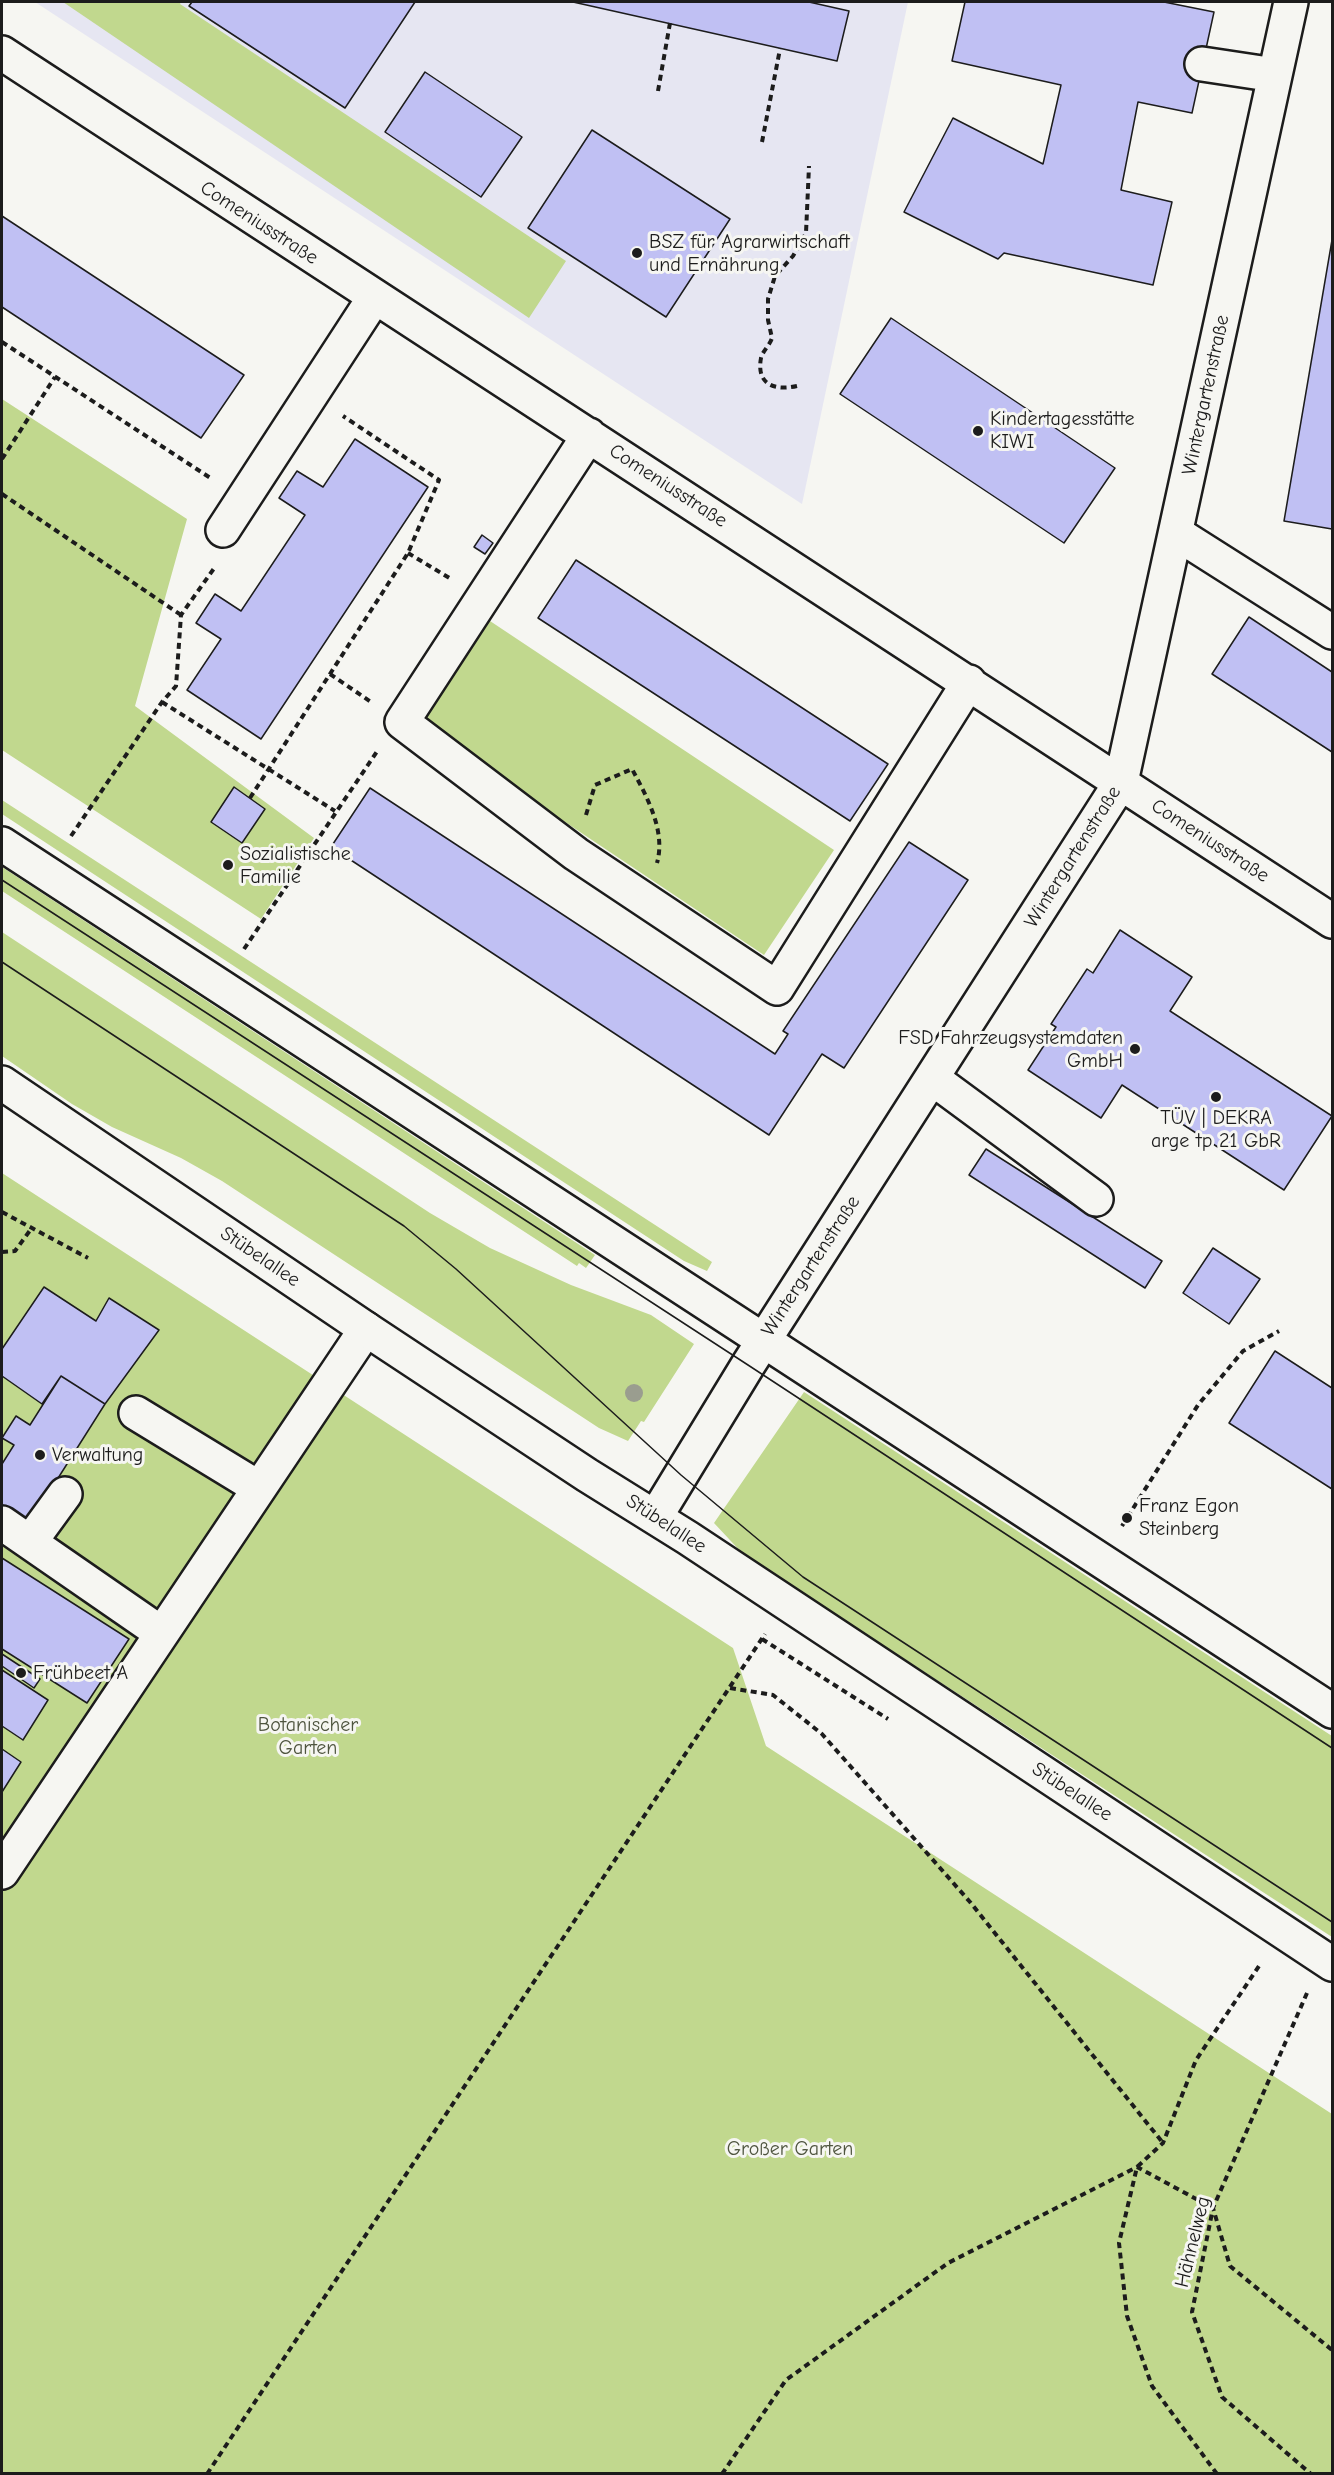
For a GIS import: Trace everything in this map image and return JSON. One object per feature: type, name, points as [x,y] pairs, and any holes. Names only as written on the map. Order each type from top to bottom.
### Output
[{"type":"street","name":"Wintergartenstraße","points":[[656,1516],[763,1341],[1121,782],[1291,2]]},
{"type":"street","name":"Comeniusstraße","points":[[2,53],[374,298],[969,682],[1332,921]]},
{"type":"street","points":[[1202,64],[1275,75]]},
{"type":"street","points":[[223,530],[374,298]]},
{"type":"street","points":[[589,435],[402,722],[576,854],[777,988],[969,682]]},
{"type":"street","points":[[1176,532],[1332,632]]},
{"type":"street","points":[[2,844],[1332,1712]]},
{"type":"street","points":[[932,1078],[1096,1199]]},
{"type":"street","name":"Stübelallee","points":[[2,1083],[587,1475],[656,1516],[1330,1957]]},
{"type":"street","points":[[2,1872],[366,1329]]},
{"type":"street","points":[[136,1413],[259,1488]]},
{"type":"street","points":[[30,1542],[64,1494]]},
{"type":"street","points":[[2,1523],[161,1633]]},
{"type":"path","points":[[658,91],[670,23]]},
{"type":"path","points":[[762,142],[780,49]]},
{"type":"path","points":[[797,386],[782,389],[773,387],[765,380],[761,370],[761,356],[772,338],[768,320],[768,298],[775,276],[793,256],[806,233],[809,166]]},
{"type":"path","points":[[2,342],[243,500]]},
{"type":"path","points":[[2,459],[55,377]]},
{"type":"path","points":[[250,798],[408,553],[439,480],[336,412]]},
{"type":"path","points":[[2,494],[182,615]]},
{"type":"path","points":[[408,553],[482,598]]},
{"type":"path","points":[[71,836],[162,702],[176,686],[182,615],[216,566]]},
{"type":"path","points":[[244,949],[335,811],[375,754],[402,722],[330,674]]},
{"type":"path","points":[[162,702],[335,811]]},
{"type":"path","points":[[576,854],[595,785],[632,769],[653,810],[660,852],[647,900]]},
{"type":"path","points":[[2,1212],[88,1258]]},
{"type":"path","points":[[2,1252],[15,1251],[31,1229]]},
{"type":"path","points":[[1122,1526],[1198,1405],[1243,1351],[1279,1331]]},
{"type":"path","points":[[207,2474],[762,1639]]},
{"type":"path","points":[[729,1688],[773,1695],[822,1734],[970,1902],[1163,2143]]},
{"type":"path","points":[[722,2474],[786,2380],[948,2263],[1137,2167],[1163,2143],[1196,2060],[1263,1959]]},
{"type":"path","name":"Hähnelweg","points":[[1308,1990],[1213,2208],[1192,2312],[1222,2397],[1311,2474]]},
{"type":"path","points":[[1137,2167],[1213,2208],[1230,2266],[1332,2350]]},
{"type":"path","points":[[1137,2167],[1119,2243],[1127,2316],[1152,2386],[1217,2474]]},
{"type":"shaded area","name":"BSZ für Agrarwirtschaft und Ernährung","points":[[35,2],[908,2],[802,504]]},
{"type":"green space","points":[[63,2],[181,2],[180,4],[566,261],[529,318]]},
{"type":"green space","points":[[2,399],[187,519],[135,706],[314,838],[261,919],[2,750]]},
{"type":"green space","points":[[490,621],[834,850],[764,955],[420,725]]},
{"type":"green space","points":[[2,800],[712,1262],[707,1271],[684,1261],[2,814]]},
{"type":"green space","points":[[2,867],[595,1255],[586,1268],[579,1263],[577,1266],[2,891]]},
{"type":"green space","points":[[2,932],[430,1213],[490,1248],[571,1285],[651,1315],[694,1344],[644,1422],[641,1421],[628,1441],[599,1428],[222,1181],[181,1158],[112,1127],[72,1104],[2,1056]]},
{"type":"green space","points":[[2,1173],[733,1648],[766,1746],[1332,2114],[1332,2473],[2,2473]]},
{"type":"green space","points":[[804,1392],[1332,1736],[1332,1937],[743,1554],[714,1523]]},
{"type":"building","points":[[192,2],[415,2],[345,108],[189,6]]},
{"type":"building","points":[[573,2],[809,2],[849,11],[837,61]]},
{"type":"building","points":[[965,2],[1164,2],[1214,12],[1192,113],[1138,102],[1121,190],[1172,202],[1153,285],[1004,253],[998,259],[904,212],[953,118],[1043,164],[1061,85],[952,61]]},
{"type":"building","points":[[425,72],[522,137],[481,197],[385,132]]},
{"type":"building","points":[[592,130],[730,219],[666,317],[528,228]]},
{"type":"building","points":[[2,216],[244,375],[201,438],[2,307]]},
{"type":"building","points":[[1332,240],[1332,529],[1284,521]]},
{"type":"building","name":"Kindertagesstätte KIWI","points":[[891,318],[1115,468],[1064,543],[840,394]]},
{"type":"building","points":[[355,439],[428,487],[261,739],[187,690],[221,639],[196,623],[215,594],[241,611],[305,515],[279,498],[297,471],[323,487]]},
{"type":"building","points":[[482,535],[493,543],[485,554],[474,547]]},
{"type":"building","points":[[576,560],[888,764],[850,821],[538,618]]},
{"type":"building","points":[[1249,617],[1332,672],[1332,752],[1212,674]]},
{"type":"building","points":[[234,787],[265,809],[242,843],[211,822]]},
{"type":"building","points":[[370,788],[775,1054],[788,1034],[783,1031],[909,842],[968,880],[844,1068],[822,1054],[769,1135],[331,847]]},
{"type":"building","name":"FSD Fahrzeugsystemdaten GmbH","points":[[1120,930],[1192,977],[1170,1011],[1332,1116],[1284,1190],[1122,1085],[1101,1118],[1028,1070],[1056,1027],[1051,1024],[1087,969],[1093,973]]},
{"type":"building","points":[[986,1149],[1162,1261],[1145,1288],[969,1175]]},
{"type":"building","points":[[1213,1248],[1260,1279],[1229,1324],[1183,1293]]},
{"type":"building","points":[[44,1287],[96,1321],[109,1298],[159,1330],[105,1404],[61,1376],[42,1404],[2,1376],[2,1349]]},
{"type":"building","points":[[1275,1351],[1332,1388],[1332,1489],[1229,1423]]},
{"type":"building","name":"Verwaltung","points":[[61,1376],[105,1404],[29,1524],[2,1506],[2,1464],[14,1445],[2,1438],[16,1416],[30,1425]]},
{"type":"building","points":[[2,1558],[129,1639],[87,1703],[2,1649]]},
{"type":"building","name":"Frühbeet A","points":[[2,1654],[40,1679],[34,1688],[2,1666]]},
{"type":"building","points":[[2,1670],[48,1700],[23,1740],[2,1726]]},
{"type":"building","points":[[2,1749],[21,1762],[2,1792]]},
{"type":"tram line","points":[[2,880],[1332,1748]]},
{"type":"tram line","points":[[2,962],[404,1226],[456,1269],[681,1475],[803,1577],[1332,1922]]},
{"type":"place","name":"BSZ für Agrarwirtschaft und Ernährung","points":[[637,253]]},
{"type":"place","name":"Kindertagesstätte KIWI","points":[[978,431]]},
{"type":"place","name":"Sozialistische Familie","points":[[228,865]]},
{"type":"place","name":"FSD Fahrzeugsystemdaten GmbH","points":[[1135,1049]]},
{"type":"place","name":"TÜV | DEKRA arge tp 21 GbR","points":[[1216,1097]]},
{"type":"place","name":"Verwaltung","points":[[40,1455]]},
{"type":"place","name":"Franz Egon Steinberg","points":[[1127,1518]]},
{"type":"place","name":"Frühbeet A","points":[[21,1673]]},
{"type":"park label","name":"Botanischer Garten","points":[[308,1736]]},
{"type":"park label","name":"Großer Garten","points":[[790,2149]]}]
